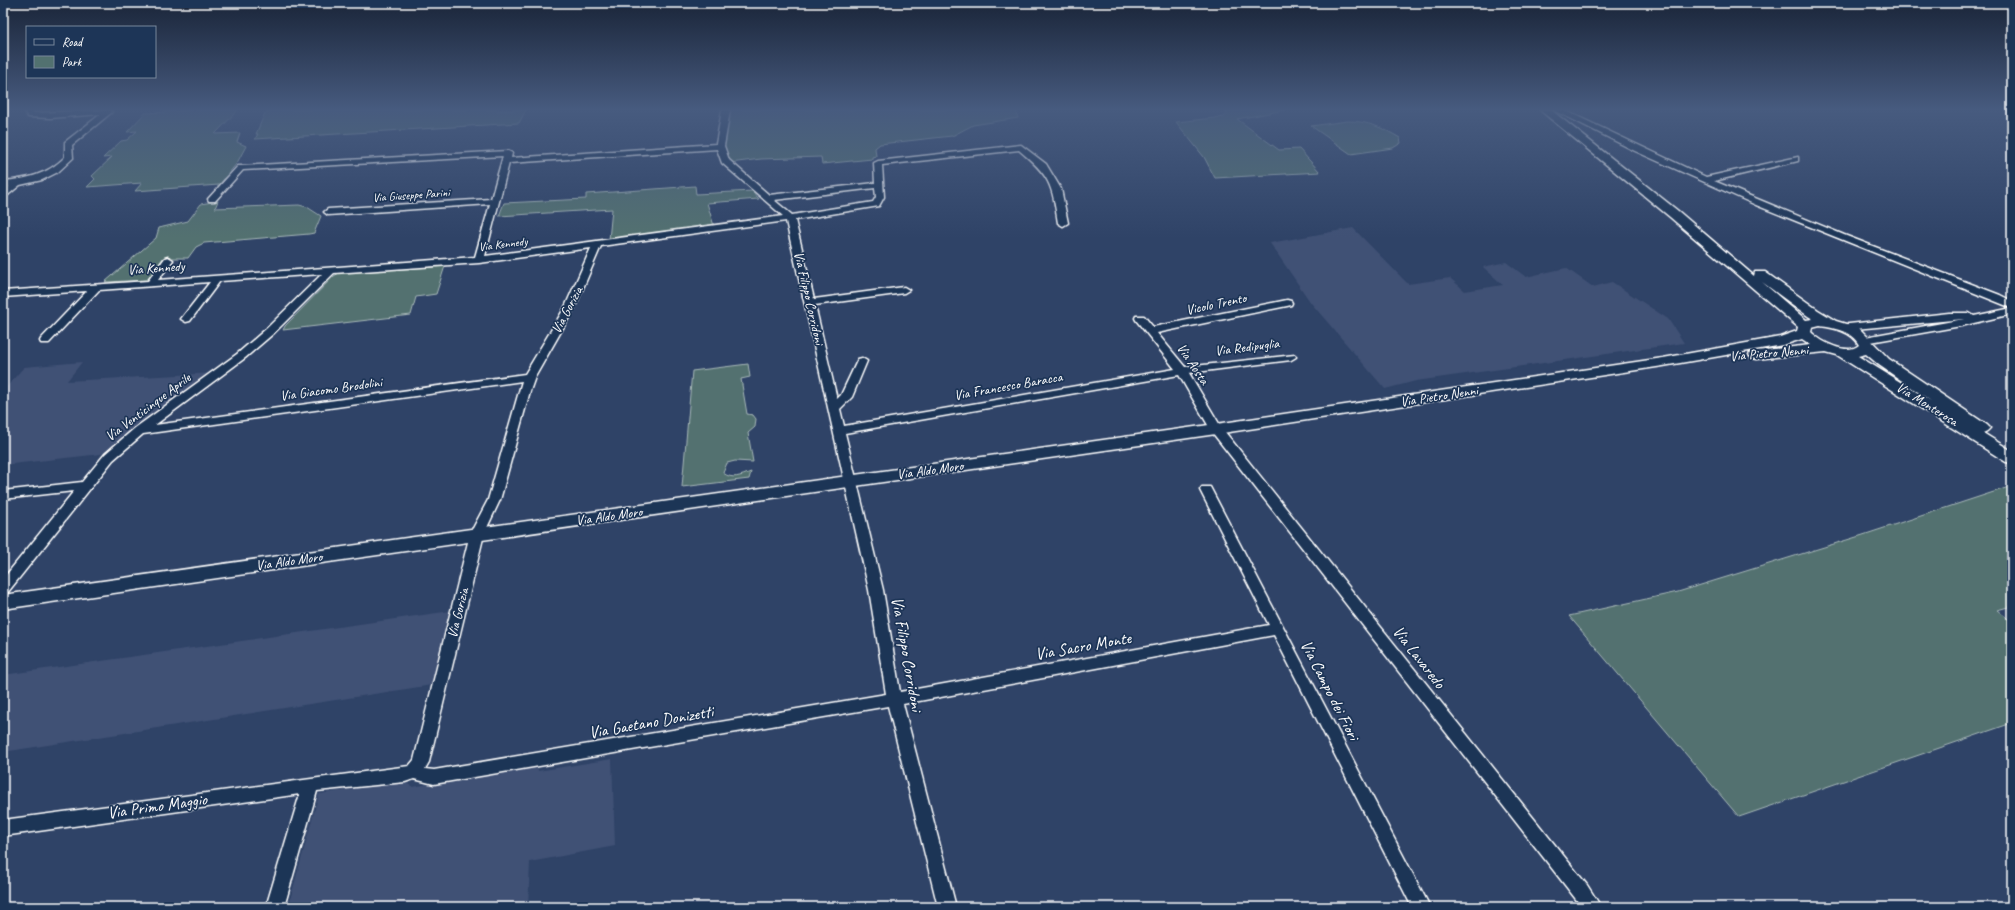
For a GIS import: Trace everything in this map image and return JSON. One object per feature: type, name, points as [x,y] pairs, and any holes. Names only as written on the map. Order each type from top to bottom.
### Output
[{"type":"main road","points":[[1598,152],[1674,214],[1805,329]]},
{"type":"main road","points":[[1674,214],[1813,314],[1830,323]]},
{"type":"main road","name":"Via Pietro Nenni","points":[[1216,429],[1663,362],[1783,340],[1805,329],[1811,323],[1830,323]]},
{"type":"main road","name":"Via Monterosa","points":[[1830,323],[1844,327],[1856,333],[1884,362],[1959,411],[2012,450]]},
{"type":"main road","name":"Via Monterosa","points":[[1805,329],[1808,338],[1834,350],[1883,377],[2012,458]]},
{"type":"main road","name":"Via Pietro Nenni","points":[[1663,362],[1834,350],[1855,353],[1864,350],[1866,343]]},
{"type":"main road","name":"Via Aldo Moro","points":[[3,602],[1216,429]]},
{"type":"street","points":[[3,184],[36,180],[65,162],[69,158],[69,152]]},
{"type":"street","points":[[212,199],[241,168],[595,152]]},
{"type":"street","points":[[722,152],[725,161],[790,218]]},
{"type":"street","points":[[768,198],[879,185],[878,163],[972,152]]},
{"type":"street","points":[[1027,152],[1043,166],[1056,189],[1063,223]]},
{"type":"street","points":[[1644,152],[1705,180],[1884,255],[2012,305]]},
{"type":"street","points":[[478,260],[507,157]]},
{"type":"street","points":[[1705,180],[1795,160]]},
{"type":"street","points":[[3,196],[18,182]]},
{"type":"street","name":"Via Kennedy","points":[[3,294],[478,260],[790,218],[876,204],[880,197],[879,185]]},
{"type":"street","name":"Via Giuseppe Parini","points":[[328,212],[495,201]]},
{"type":"street","name":"Via Filippo Corridoni","points":[[790,218],[835,407],[876,590],[894,699],[947,907]]},
{"type":"street","name":"Via Gorizia","points":[[415,771],[421,762],[477,534],[494,500],[529,377],[570,307],[597,244]]},
{"type":"street","points":[[151,283],[168,260]]},
{"type":"street","name":"Via Venticinque Aprile","points":[[3,588],[109,456],[138,432],[241,356],[270,331],[332,270]]},
{"type":"street","points":[[186,319],[218,278]]},
{"type":"street","points":[[45,341],[96,287]]},
{"type":"street","points":[[810,303],[904,290]]},
{"type":"street","name":"Vicolo Trento","points":[[1151,331],[1287,303]]},
{"type":"street","points":[[1866,343],[2012,311]]},
{"type":"street","points":[[1844,327],[1949,316],[1986,316]]},
{"type":"street","name":"Via Aosta","points":[[1140,318],[1182,371],[1216,429]]},
{"type":"street","name":"Via Redipuglia","points":[[1182,371],[1291,357]]},
{"type":"street","points":[[835,407],[846,397],[862,361]]},
{"type":"street","name":"Via Francesco Baracca","points":[[840,430],[1182,371]]},
{"type":"street","name":"Via Giacomo Brodolini","points":[[138,432],[529,377]]},
{"type":"street","name":"Via Lavaredo","points":[[1216,429],[1577,885],[1592,907]]},
{"type":"street","points":[[3,496],[85,486]]},
{"type":"street","name":"Via Campo dei Fiori","points":[[1206,490],[1421,907]]},
{"type":"street","name":"Via Sacro Monte","points":[[894,699],[1278,630]]},
{"type":"street","name":"Via Gaetano Donizetti","points":[[415,771],[422,775],[434,777],[894,699]]},
{"type":"street","points":[[275,907],[311,785],[405,775],[415,771]]},
{"type":"street","name":"Via Primo Maggio","points":[[3,828],[311,785]]},
{"type":"shaded area","points":[[1353,228],[1408,284],[1450,278],[1465,291],[1503,285],[1483,267],[1506,262],[1526,277],[1566,268],[1593,287],[1612,282],[1668,319],[1684,343],[1416,381],[1385,389],[1311,303],[1270,243]]},
{"type":"shaded area","points":[[82,362],[67,381],[215,373],[101,454],[3,465],[3,391],[24,367]]},
{"type":"shaded area","points":[[451,611],[432,685],[3,752],[3,675]]},
{"type":"shaded area","points":[[612,759],[615,846],[530,862],[528,907],[288,907],[319,794],[403,781],[413,787],[537,765],[538,771]]},
{"type":"green space","points":[[109,152],[243,152],[237,163],[219,185],[135,191],[142,183],[87,187],[95,179],[92,176],[112,157],[103,158]]},
{"type":"green space","points":[[726,152],[876,152],[876,156],[872,157],[872,159],[822,164],[821,157],[761,159],[730,163]]},
{"type":"green space","points":[[1200,152],[1302,152],[1320,172],[1215,178]]},
{"type":"green space","points":[[695,186],[696,194],[752,191],[759,199],[707,203],[714,226],[609,240],[612,209],[499,216],[504,203],[586,199],[586,194]]},
{"type":"green space","points":[[218,201],[215,208],[299,205],[307,207],[321,216],[314,233],[204,243],[196,247],[188,258],[163,258],[147,280],[105,282],[156,238],[159,228],[188,221],[201,204]]},
{"type":"green space","points":[[445,266],[436,294],[416,297],[411,315],[283,330],[285,326],[334,276],[339,273]]},
{"type":"green space","points":[[748,364],[750,377],[741,379],[747,414],[753,415],[756,419],[755,427],[748,433],[753,462],[735,461],[727,463],[723,473],[733,477],[751,472],[749,479],[682,487],[692,371]]},
{"type":"green space","points":[[2012,486],[2012,606],[1997,610],[2012,622],[2012,723],[1739,817],[1569,616],[1678,592],[1863,535]]}]
